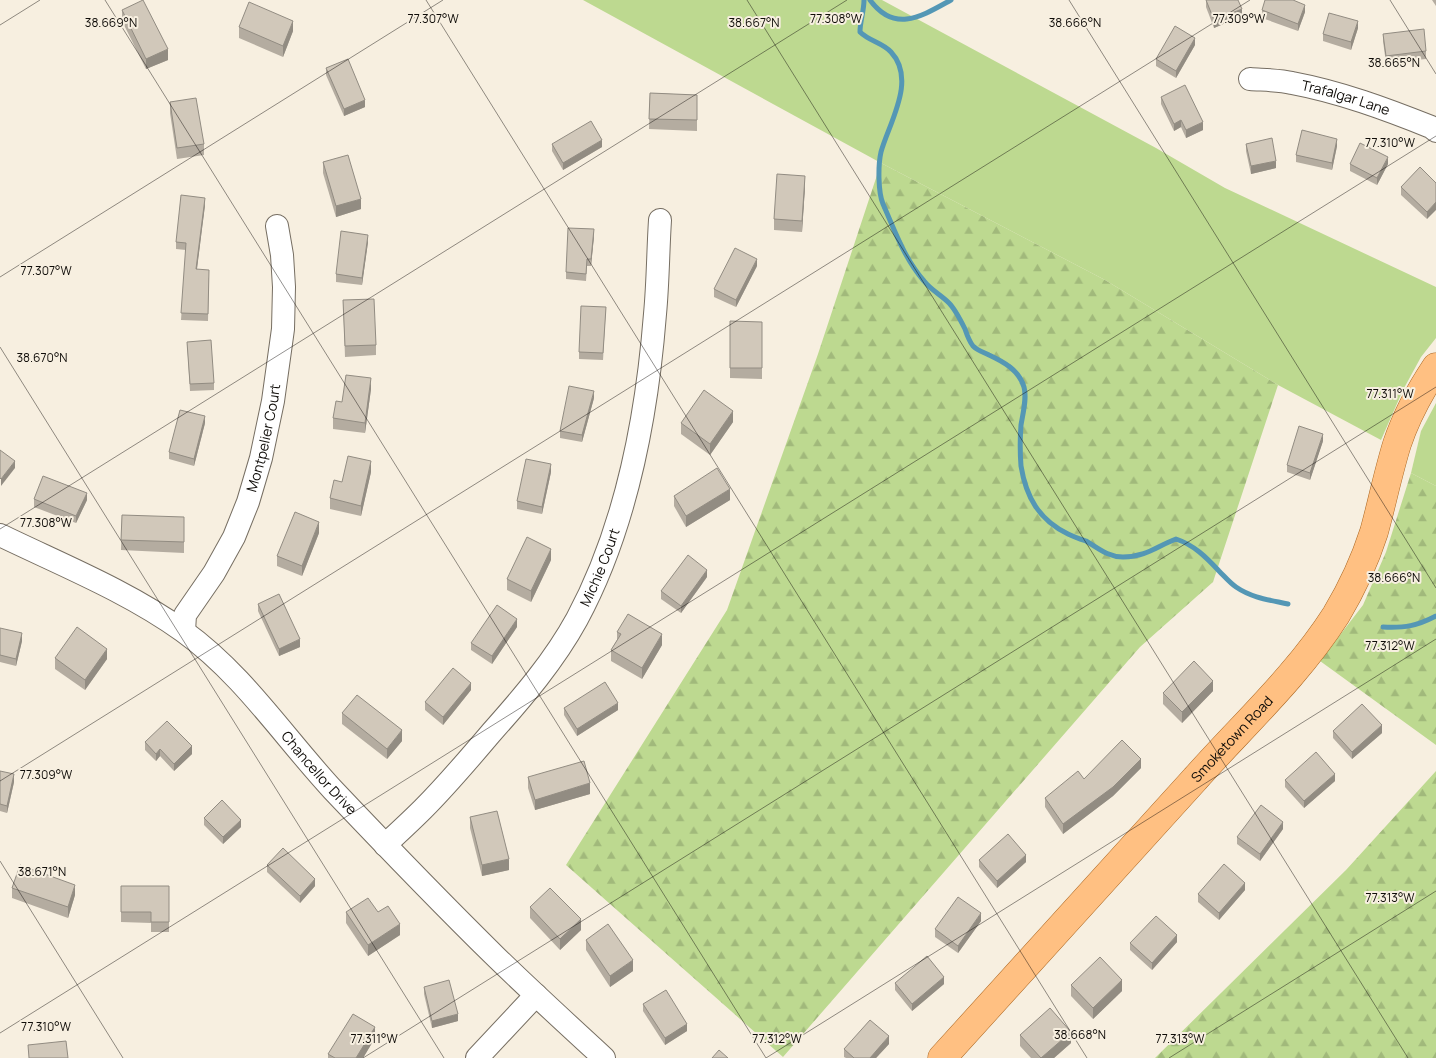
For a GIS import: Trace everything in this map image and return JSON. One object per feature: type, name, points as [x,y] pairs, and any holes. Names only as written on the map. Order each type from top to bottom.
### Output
[{"type":"main road","name":"Smoketown Road","points":[[942,1058],[1296,669],[1320,638],[1338,611],[1356,576],[1374,533],[1397,444],[1409,412],[1436,368]]},
{"type":"street","name":"Trafalgar Lane","points":[[1250,79],[1291,83],[1339,94],[1434,125]]},
{"type":"street","name":"Michie Court","points":[[385,845],[444,787],[517,704],[547,666],[593,587],[610,544],[623,502],[638,440],[654,323],[660,220]]},
{"type":"street","name":"Montpelier Court","points":[[184,632],[186,615],[214,573],[234,538],[248,502],[261,458],[273,401],[282,330],[284,286],[282,255],[277,226]]},
{"type":"street","name":"Chancellor Drive","points":[[0,535],[114,589],[150,609],[184,632],[217,659],[247,688],[328,784],[385,845],[498,959],[604,1058]]},
{"type":"street","points":[[477,1058],[536,995]]},
{"type":"green space","points":[[583,0],[882,0],[1156,148],[1225,188],[1436,287],[1436,338],[1421,357],[1403,390],[1381,440],[1278,385],[1105,280],[881,163]]},
{"type":"green space","points":[[881,163],[1105,280],[1278,385],[1213,582],[1140,647],[783,1057],[566,865],[727,610],[818,354]]},
{"type":"green space","points":[[1436,403],[1436,486],[1411,473],[1421,431]]},
{"type":"green space","points":[[1411,473],[1436,486],[1436,745],[1320,661],[1363,605],[1386,552]]},
{"type":"green space","points":[[1436,771],[1436,1058],[1155,1058],[1346,870]]},
{"type":"building","points":[[143,0],[168,49],[146,59],[122,10]]},
{"type":"building","points":[[1206,0],[1238,0],[1242,9],[1214,20]]},
{"type":"building","points":[[1265,0],[1293,0],[1305,5],[1298,24],[1262,10]]},
{"type":"building","points":[[249,2],[293,21],[283,46],[239,27]]},
{"type":"building","points":[[1329,13],[1358,21],[1351,42],[1323,34]]},
{"type":"building","points":[[1175,26],[1195,38],[1176,71],[1156,59]]},
{"type":"building","points":[[1424,29],[1426,51],[1386,56],[1383,34]]},
{"type":"building","points":[[348,59],[365,100],[344,109],[326,68]]},
{"type":"building","points":[[1185,85],[1203,122],[1186,130],[1181,120],[1174,124],[1161,97]]},
{"type":"building","points":[[650,93],[697,95],[697,120],[649,119]]},
{"type":"building","points":[[196,98],[204,144],[177,148],[170,102]]},
{"type":"building","points":[[591,121],[602,140],[563,163],[552,144]]},
{"type":"building","points":[[1302,130],[1337,139],[1332,163],[1296,155]]},
{"type":"building","points":[[1272,138],[1276,161],[1251,166],[1246,144]]},
{"type":"building","points":[[1360,143],[1388,157],[1377,178],[1350,164]]},
{"type":"building","points":[[348,155],[361,199],[336,206],[323,162]]},
{"type":"building","points":[[1420,167],[1436,183],[1436,202],[1427,212],[1401,187]]},
{"type":"building","points":[[777,174],[805,176],[802,221],[774,219]]},
{"type":"building","points":[[181,195],[205,198],[196,269],[209,270],[208,314],[181,313],[186,243],[176,242]]},
{"type":"building","points":[[568,228],[594,229],[591,259],[587,259],[586,274],[566,272]]},
{"type":"building","points":[[341,231],[368,235],[362,278],[336,274]]},
{"type":"building","points":[[735,248],[757,259],[736,300],[714,289]]},
{"type":"building","points":[[374,299],[376,345],[345,346],[343,300]]},
{"type":"building","points":[[581,306],[606,307],[603,353],[579,352]]},
{"type":"building","points":[[730,321],[762,322],[762,368],[730,368]]},
{"type":"building","points":[[211,340],[214,383],[190,384],[187,342]]},
{"type":"building","points":[[346,375],[371,378],[365,423],[333,418],[336,401],[342,402]]},
{"type":"building","points":[[569,386],[594,391],[582,435],[560,431]]},
{"type":"building","points":[[704,390],[733,411],[710,444],[681,423]]},
{"type":"building","points":[[180,410],[205,416],[194,459],[169,452]]},
{"type":"building","points":[[1299,426],[1323,434],[1310,473],[1287,465]]},
{"type":"building","points":[[0,450],[15,461],[1,479],[0,478]]},
{"type":"building","points":[[348,456],[371,461],[361,506],[330,498],[334,480],[342,482]]},
{"type":"building","points":[[526,459],[551,464],[542,507],[517,501]]},
{"type":"building","points":[[717,468],[730,489],[686,516],[674,496]]},
{"type":"building","points":[[43,476],[87,493],[76,516],[34,499]]},
{"type":"building","points":[[295,512],[319,522],[302,566],[277,556]]},
{"type":"building","points":[[122,515],[184,517],[184,542],[121,540]]},
{"type":"building","points":[[527,537],[551,549],[531,591],[507,579]]},
{"type":"building","points":[[688,555],[707,570],[681,606],[661,591]]},
{"type":"building","points":[[279,594],[300,639],[279,649],[258,604]]},
{"type":"building","points":[[497,605],[517,619],[492,656],[471,643]]},
{"type":"building","points":[[628,614],[662,634],[642,668],[611,650],[621,634],[617,632]]},
{"type":"building","points":[[77,627],[107,649],[85,680],[55,658]]},
{"type":"building","points":[[0,628],[22,633],[16,659],[0,655]]},
{"type":"building","points":[[1194,661],[1213,681],[1182,712],[1163,693]]},
{"type":"building","points":[[453,668],[471,683],[443,717],[425,702]]},
{"type":"building","points":[[605,682],[618,703],[577,729],[564,708]]},
{"type":"building","points":[[357,695],[402,730],[387,749],[342,713]]},
{"type":"building","points":[[1362,704],[1382,725],[1352,752],[1333,731]]},
{"type":"building","points":[[167,721],[192,746],[174,764],[160,749],[156,754],[145,742]]},
{"type":"building","points":[[1122,740],[1141,759],[1113,787],[1063,824],[1045,798],[1078,771],[1084,779]]},
{"type":"building","points":[[1316,752],[1335,774],[1304,801],[1285,780]]},
{"type":"building","points":[[584,761],[590,783],[535,800],[528,777]]},
{"type":"building","points":[[0,771],[14,774],[7,806],[0,804]]},
{"type":"building","points":[[222,800],[241,820],[223,837],[204,818]]},
{"type":"building","points":[[1261,805],[1283,822],[1260,854],[1237,837]]},
{"type":"building","points":[[497,811],[509,859],[482,865],[470,817]]},
{"type":"building","points":[[1008,834],[1026,855],[997,881],[979,860]]},
{"type":"building","points":[[283,848],[315,879],[300,896],[267,865]]},
{"type":"building","points":[[1224,864],[1245,883],[1219,913],[1198,894]]},
{"type":"building","points":[[20,865],[75,885],[68,907],[12,888]]},
{"type":"building","points":[[121,886],[169,886],[169,922],[151,922],[151,912],[121,912]]},
{"type":"building","points":[[550,888],[581,919],[560,939],[530,907]]},
{"type":"building","points":[[958,897],[981,913],[958,946],[935,929]]},
{"type":"building","points":[[368,898],[378,912],[388,906],[400,924],[368,945],[346,912]]},
{"type":"building","points":[[1156,916],[1177,935],[1152,963],[1130,943]]},
{"type":"building","points":[[608,924],[633,960],[610,976],[586,940]]},
{"type":"building","points":[[927,956],[944,977],[912,1004],[895,983]]},
{"type":"building","points":[[1100,957],[1122,980],[1093,1008],[1071,985]]},
{"type":"building","points":[[449,980],[458,1014],[432,1021],[424,987]]},
{"type":"building","points":[[666,990],[687,1024],[665,1038],[643,1004]]},
{"type":"building","points":[[1050,1008],[1071,1032],[1041,1058],[1020,1035]]},
{"type":"building","points":[[353,1014],[375,1027],[356,1058],[335,1058],[328,1054]]},
{"type":"building","points":[[870,1020],[889,1036],[870,1058],[854,1058],[844,1049]]},
{"type":"building","points":[[66,1041],[68,1058],[29,1058],[28,1045]]},
{"type":"building","points":[[719,1050],[728,1058],[712,1058]]},
{"type":"waterway","points":[[864,0],[860,32],[891,52],[898,63],[902,75],[899,102],[880,157],[879,186],[881,199],[900,244],[911,263],[927,284],[953,308],[973,346],[1015,371],[1022,381],[1025,396],[1021,425],[1021,466],[1026,488],[1042,515],[1049,522],[1070,535],[1086,541],[1103,552],[1118,557],[1139,555],[1176,539],[1199,552],[1242,591],[1261,598],[1288,604]]},
{"type":"waterway","points":[[870,0],[889,17],[899,19],[909,19],[930,12],[951,0]]},
{"type":"waterway","points":[[1383,627],[1411,626],[1436,616]]}]
